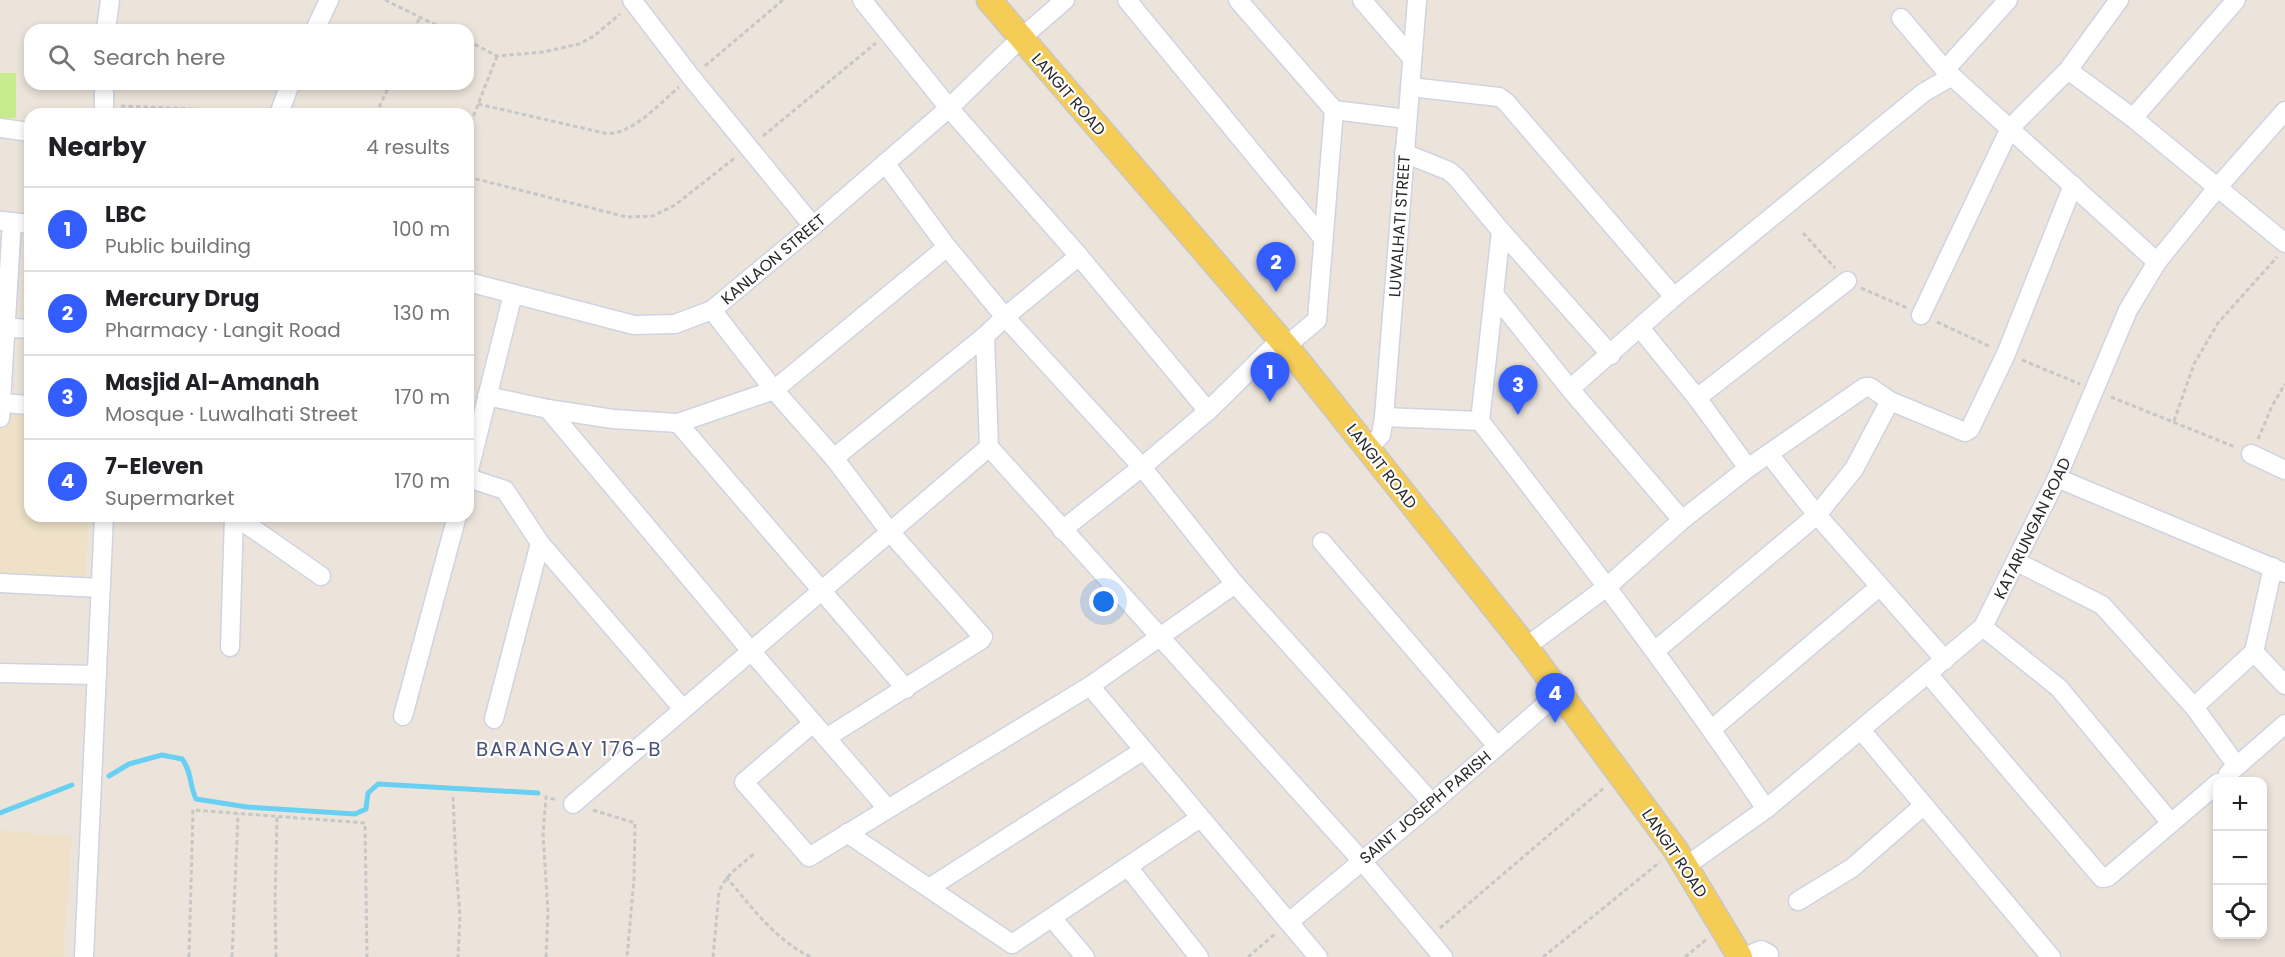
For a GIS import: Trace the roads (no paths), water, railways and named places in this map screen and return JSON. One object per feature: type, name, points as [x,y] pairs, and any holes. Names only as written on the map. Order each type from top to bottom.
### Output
[{"type":"main road","name":"LANGIT ROAD","points":[[989,0],[1283,343],[1526,647],[1621,773],[1681,858],[1742,957]]},
{"type":"street","points":[[107,24],[110,0]]},
{"type":"street","points":[[318,24],[329,0]]},
{"type":"street","points":[[862,0],[949,108],[1079,256],[1208,411]]},
{"type":"street","name":"KANLAON STREET","points":[[474,284],[634,325],[675,324],[712,310],[949,108],[1021,38],[1065,0]]},
{"type":"street","points":[[1127,0],[1322,237]]},
{"type":"street","points":[[1238,0],[1334,110],[1407,119]]},
{"type":"street","points":[[1362,0],[1412,58]]},
{"type":"street","name":"LUWALHATI STREET","points":[[1369,448],[1381,435],[1384,417],[1417,0]]},
{"type":"street","points":[[1570,389],[1674,297],[1948,73],[2008,0]]},
{"type":"street","points":[[1921,315],[2010,128],[2068,70],[2119,0]]},
{"type":"street","points":[[2133,118],[2236,0]]},
{"type":"street","points":[[633,1],[691,77],[813,226]]},
{"type":"street","points":[[1901,18],[1948,73],[2157,262]]},
{"type":"street","points":[[2068,70],[2133,118],[2217,188],[2281,250]]},
{"type":"street","points":[[1410,87],[1499,97],[1506,102],[1674,297]]},
{"type":"street","points":[[104,90],[104,108]]},
{"type":"street","points":[[281,108],[288,90]]},
{"type":"street","points":[[1062,530],[1142,468],[1283,343],[1317,320],[1334,110]]},
{"type":"street","name":"KATARUNGAN ROAD","points":[[1681,858],[1766,809],[1983,627],[2057,478],[2096,391],[2128,310],[2157,262],[2217,188],[2285,111]]},
{"type":"street","points":[[0,128],[24,131]]},
{"type":"street","points":[[1404,153],[1449,171],[1457,178],[1611,355]]},
{"type":"street","points":[[885,163],[946,247],[1005,317],[1142,468],[1235,584],[1432,803]]},
{"type":"street","points":[[1526,647],[1608,586],[1682,520],[1748,468],[1865,387],[1870,387],[1890,401],[1965,432],[1970,429],[2006,354],[2073,185]]},
{"type":"street","points":[[14,222],[2,327],[0,408],[24,406]]},
{"type":"street","points":[[1501,231],[1480,421],[1608,586],[1712,729],[1766,809]]},
{"type":"street","points":[[487,396],[612,419],[678,423],[774,390],[946,247]]},
{"type":"street","points":[[834,458],[985,336],[1079,256]]},
{"type":"street","points":[[1696,398],[1847,281]]},
{"type":"street","points":[[474,451],[513,294]]},
{"type":"street","points":[[1494,294],[1570,389],[1682,520]]},
{"type":"street","points":[[712,310],[774,390],[834,458],[890,532],[982,637],[981,640],[906,689],[826,738]]},
{"type":"street","points":[[2,327],[24,329]]},
{"type":"street","points":[[1640,328],[1748,468]]},
{"type":"street","points":[[985,336],[989,447],[1362,861],[1443,957]]},
{"type":"street","points":[[1655,651],[1817,515],[1854,469],[1890,401]]},
{"type":"street","points":[[548,409],[751,651],[887,808]]},
{"type":"street","points":[[1384,417],[1480,421]]},
{"type":"street","points":[[678,423],[906,689]]},
{"type":"street","points":[[573,804],[989,447]]},
{"type":"street","points":[[1769,453],[1817,515],[1945,660]]},
{"type":"street","points":[[2251,454],[2285,470]]},
{"type":"street","points":[[474,478],[505,490],[540,543],[683,709]]},
{"type":"street","points":[[2057,478],[2279,570],[2254,652],[2194,707]]},
{"type":"street","points":[[84,957],[104,522]]},
{"type":"street","points":[[230,646],[235,522]]},
{"type":"street","points":[[244,522],[321,576]]},
{"type":"street","points":[[403,716],[455,522]]},
{"type":"street","points":[[1323,542],[1497,746]]},
{"type":"street","points":[[494,718],[540,543]]},
{"type":"street","points":[[2017,562],[2102,605],[2194,707],[2237,766]]},
{"type":"street","points":[[0,583],[100,588]]},
{"type":"street","points":[[813,723],[744,782],[809,857],[1090,686],[1235,584]]},
{"type":"street","points":[[1712,729],[1879,587]]},
{"type":"street","points":[[1983,627],[2059,688],[2171,823]]},
{"type":"street","points":[[2254,652],[2285,685]]},
{"type":"street","points":[[0,673],[97,675]]},
{"type":"street","points":[[1928,674],[2102,878],[2108,877],[2213,786]]},
{"type":"street","points":[[1090,686],[1318,957]]},
{"type":"street","name":"SAINT JOSEPH PARISH","points":[[1289,922],[1432,803],[1560,692]]},
{"type":"street","points":[[2224,777],[2285,724]]},
{"type":"street","points":[[1861,730],[2051,957]]},
{"type":"street","points":[[929,888],[1144,750]]},
{"type":"street","points":[[1798,901],[1852,868],[1924,805]]},
{"type":"street","points":[[848,833],[1012,944],[1200,818]]},
{"type":"street","points":[[1128,867],[1199,957]]},
{"type":"street","points":[[1052,918],[1085,957]]},
{"type":"street","points":[[1742,957],[1761,950],[1769,954]]},
{"type":"waterway","points":[[109,776],[129,764],[162,755],[182,759],[196,799],[247,807],[355,814],[366,809],[368,793],[378,784],[538,793]]},
{"type":"waterway","points":[[0,813],[72,785]]},
{"type":"place","name":"Mercury Drug","points":[[1276,292]]},
{"type":"place","name":"LBC","points":[[1270,402]]},
{"type":"place","name":"Masjid Al-Amanah","points":[[1518,415]]},
{"type":"place","name":"7-Eleven","points":[[1555,723]]},
{"type":"district","name":"BARANGAY 176-B","points":[[569,749]]}]
